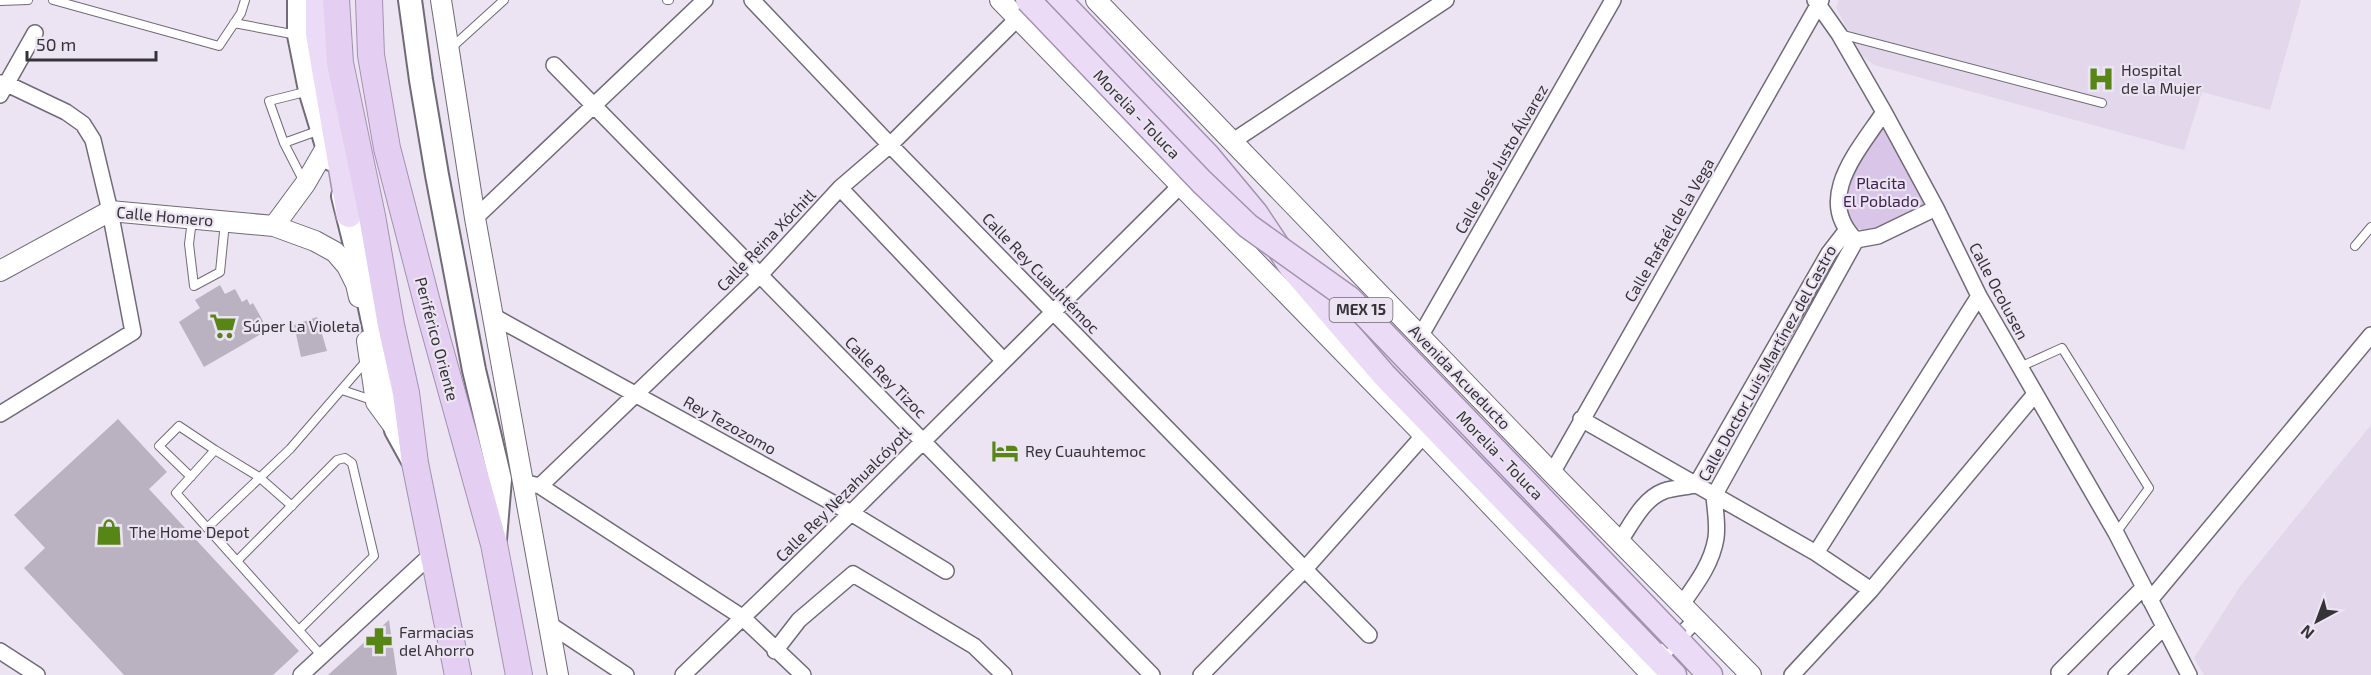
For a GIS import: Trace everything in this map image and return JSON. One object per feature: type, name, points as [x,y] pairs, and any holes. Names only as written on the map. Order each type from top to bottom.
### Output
[{"type":"highway","points":[[336,0],[340,63],[406,393],[415,463],[458,675]]},
{"type":"highway","name":"Periférico Oriente","points":[[369,0],[371,55],[387,148],[494,544],[519,675]]},
{"type":"main road","points":[[299,0],[299,35],[310,90],[349,215]]},
{"type":"main road","points":[[318,0],[318,34],[349,215],[396,430],[415,463]]},
{"type":"main road","points":[[410,0],[437,175],[474,369],[500,479],[494,544]]},
{"type":"main road","name":"Morelia - Toluca","points":[[1059,0],[1207,155],[1256,214],[1292,268],[1384,375],[1654,671]]},
{"type":"main road","name":"Morelia - Toluca","points":[[1023,9],[1248,226],[1350,299],[1710,675]]},
{"type":"street","points":[[441,0],[475,218],[493,316],[512,418],[531,484],[558,675]]},
{"type":"street","points":[[475,218],[705,0]]},
{"type":"street","name":"Calle Rey Cuauhtémoc","points":[[752,0],[890,145],[1369,635]]},
{"type":"street","points":[[1000,0],[1023,9],[1180,186],[1654,671],[1677,640],[1697,620]]},
{"type":"street","name":"Avenida Acueducto","points":[[1096,0],[1552,473],[1751,675]]},
{"type":"street","points":[[1233,141],[1446,0]]},
{"type":"street","name":"Calle José Justo Álvarez","points":[[1421,335],[1613,0]]},
{"type":"street","name":"Calle Ocolusen","points":[[1818,2],[1884,112],[1936,208],[1979,296],[2116,533],[2189,675]]},
{"type":"street","name":"Calle Rafaél de la Vega","points":[[1552,473],[1818,2]]},
{"type":"street","name":"Calle Reina Xóchitl","points":[[531,484],[635,394],[760,275],[840,188],[890,145],[1023,9]]},
{"type":"street","points":[[0,414],[133,333],[110,211],[93,140],[83,124],[66,112],[2,87],[35,33]]},
{"type":"street","name":"Calle Rey Tizoc","points":[[554,64],[1152,675]]},
{"type":"street","points":[[1884,112],[1846,170],[1838,201],[1839,214],[1851,236],[1878,236],[1936,208]]},
{"type":"street","points":[[274,226],[305,184],[324,138]]},
{"type":"street","name":"Calle Rey Nezahualcóyotl","points":[[683,675],[851,513],[1180,186]]},
{"type":"street","points":[[840,188],[1004,360]]},
{"type":"street","name":"Calle Homero","points":[[0,271],[110,211],[274,226],[315,241],[335,252],[347,266],[356,284],[376,402],[396,430]]},
{"type":"street","name":"Calle Doctor Luis Martínez del Castro","points":[[1620,541],[1640,510],[1653,497],[1664,491],[1696,485],[1829,253],[1851,236]]},
{"type":"street","name":"Calle Doctor Luis Martínez del Castro","points":[[1682,604],[1704,572],[1712,554],[1716,536],[1714,496],[1851,236]]},
{"type":"street","points":[[1816,553],[1979,296]]},
{"type":"street","name":"Rey Tezozomo","points":[[493,316],[851,513],[946,572]]},
{"type":"street","points":[[2059,672],[2147,593],[2371,334]]},
{"type":"street","points":[[1792,675],[1871,590],[2035,393]]},
{"type":"street","points":[[500,479],[512,418]]},
{"type":"street","points":[[1581,419],[1816,553],[1871,590]]},
{"type":"street","points":[[1201,675],[1304,570],[1424,435]]},
{"type":"street","points":[[531,484],[742,617],[775,651],[803,675]]},
{"type":"street","points":[[301,675],[433,554]]},
{"type":"street","points":[[775,651],[799,620],[853,574],[974,646],[999,673]]},
{"type":"street","points":[[549,624],[626,675]]},
{"type":"street","points":[[2116,675],[2164,627]]},
{"type":"street","points":[[0,651],[37,675]]},
{"type":"lane","points":[[0,1],[28,0]]},
{"type":"lane","points":[[52,0],[219,46],[241,13],[244,0]]},
{"type":"lane","points":[[449,50],[504,0]]},
{"type":"lane","points":[[234,23],[299,35]]},
{"type":"lane","points":[[1839,34],[2102,103]]},
{"type":"lane","points":[[305,184],[284,142],[269,102],[310,90]]},
{"type":"lane","points":[[284,142],[324,138]]},
{"type":"lane","points":[[192,219],[189,244],[194,286],[220,272],[225,222]]},
{"type":"lane","points":[[2355,246],[2371,227]]},
{"type":"lane","points":[[2020,367],[2062,348],[2149,488],[2116,533]]},
{"type":"lane","points":[[207,528],[290,448],[370,357]]},
{"type":"lane","points":[[342,390],[376,402]]},
{"type":"lane","points":[[190,477],[159,446],[179,426],[259,477],[292,506]]},
{"type":"lane","points":[[215,450],[176,493],[321,655]]},
{"type":"lane","points":[[237,561],[337,460],[345,458],[352,463],[374,556],[299,630]]},
{"type":"shaded area","name":"Hospital de la Mujer","points":[[1839,0],[2301,0],[2270,110],[2202,92],[2184,150],[1874,65],[1862,56],[1836,8]]},
{"type":"shaded area","points":[[2371,425],[2371,675],[2204,675],[2194,658],[2241,585]]},
{"type":"green space","name":"Placita El Poblado","points":[[1879,127],[1886,128],[1929,208],[1891,228],[1875,233],[1856,227],[1847,218],[1844,206],[1851,178]]},
{"type":"building","name":"Súper La Violeta","points":[[220,285],[225,294],[235,289],[242,302],[247,299],[250,305],[253,303],[268,330],[204,367],[179,322],[200,308],[195,300]]},
{"type":"building","points":[[317,317],[327,351],[301,357],[294,325]]},
{"type":"building","name":"The Home Depot","points":[[118,419],[167,472],[149,489],[299,651],[273,675],[124,675],[24,568],[45,548],[14,515]]},
{"type":"building","name":"Farmacias del Ahorro","points":[[389,620],[397,675],[328,675]]},
{"type":"place","name":"Hospital de la Mujer","points":[[2101,79]]},
{"type":"place","name":"Súper La Violeta","points":[[223,326]]},
{"type":"place","name":"Rey Cuauhtemoc","points":[[1005,451]]},
{"type":"place","name":"The Home Depot","points":[[109,532]]},
{"type":"place","name":"Farmacias del Ahorro","points":[[379,641]]}]
